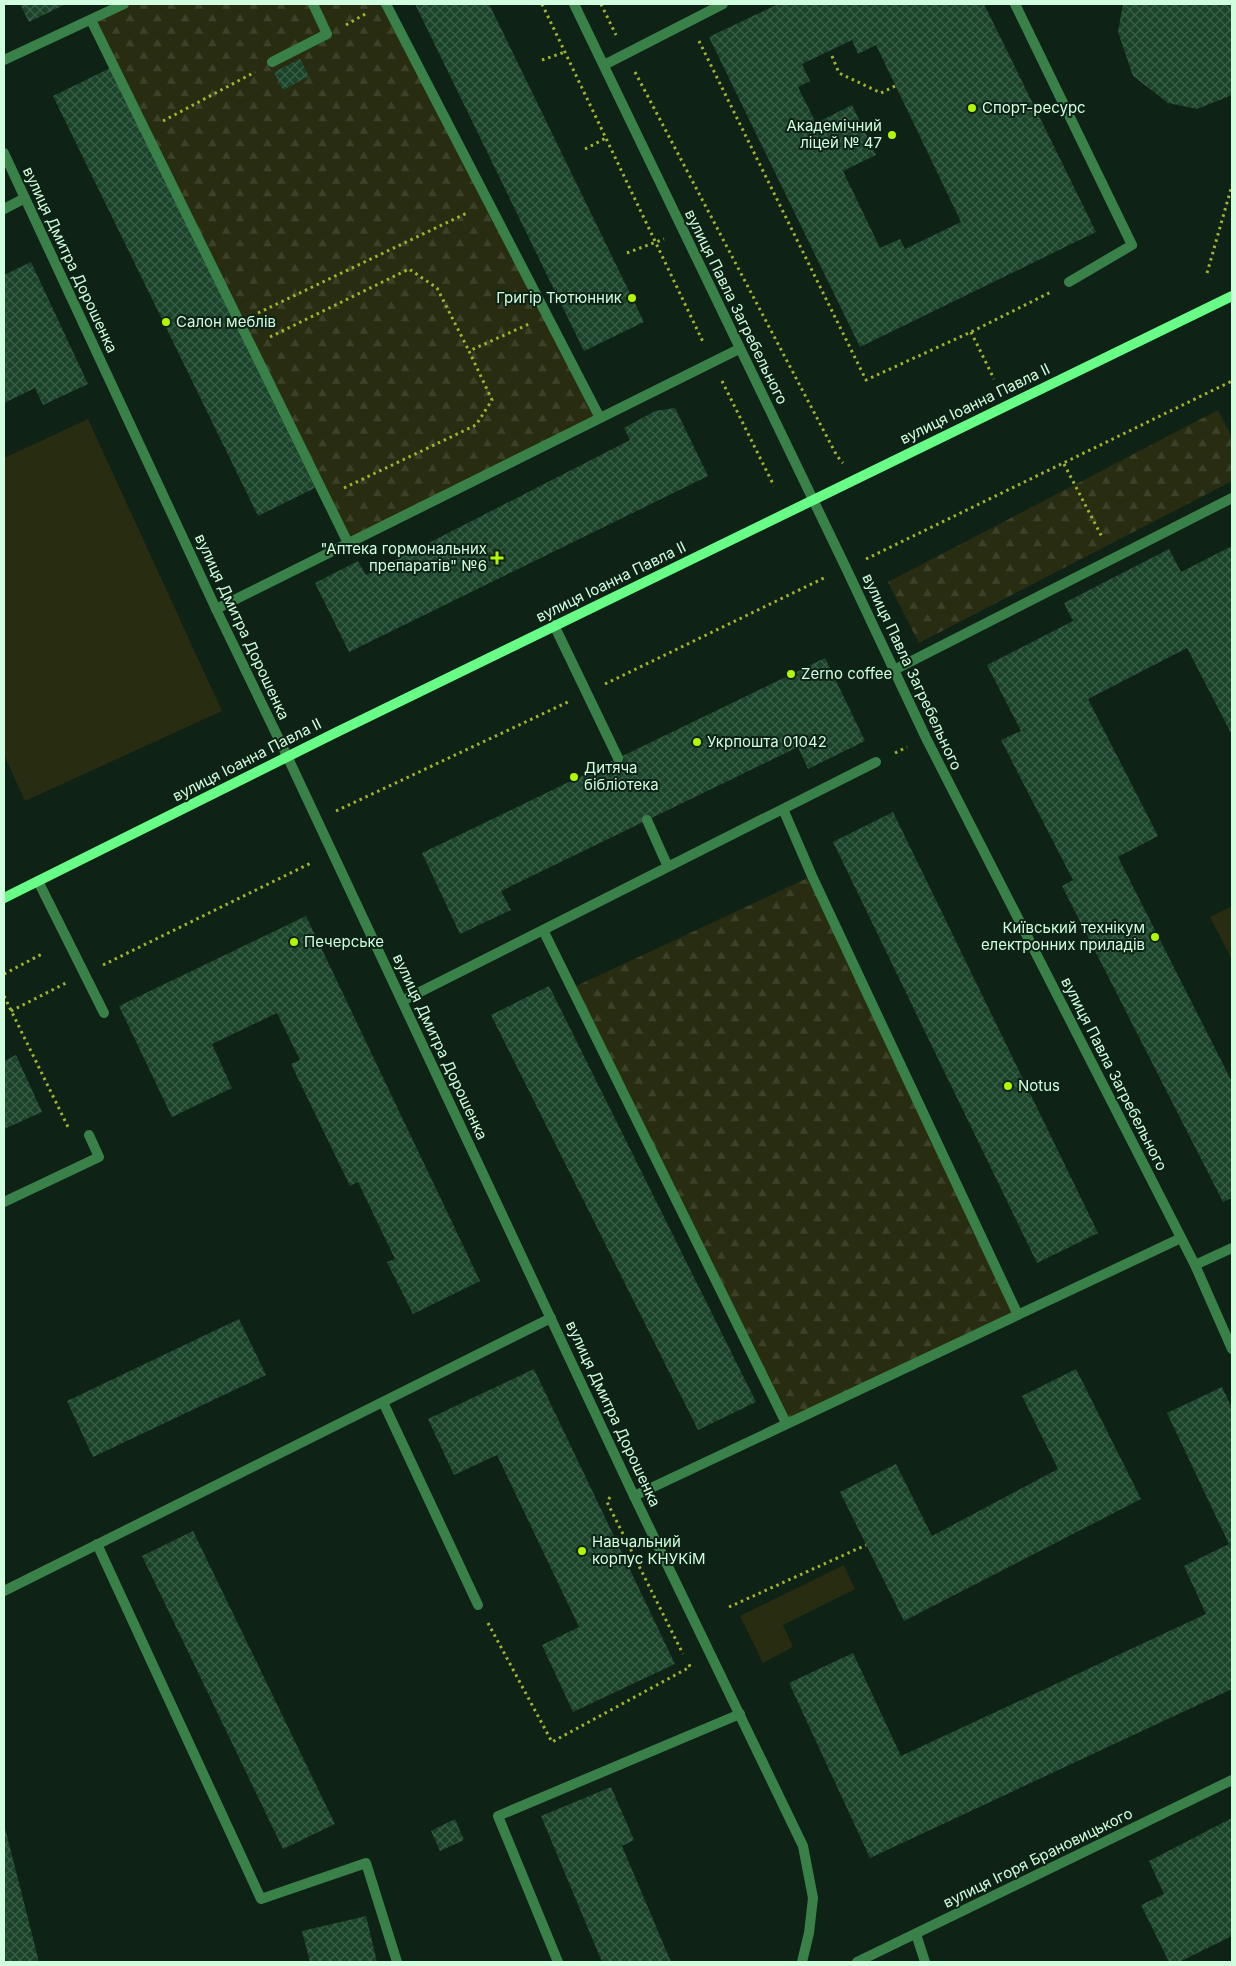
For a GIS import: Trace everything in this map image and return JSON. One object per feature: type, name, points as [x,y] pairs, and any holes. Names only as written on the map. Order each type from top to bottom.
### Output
[{"type":"street","points":[[4,60],[124,4]]},
{"type":"street","points":[[272,62],[327,34],[313,4]]},
{"type":"street","points":[[386,4],[600,418]]},
{"type":"street","name":"вулиця Павла Загребельного","points":[[574,4],[926,738],[1180,1238],[1232,1348]]},
{"type":"street","points":[[604,66],[689,20],[705,8],[723,4]]},
{"type":"street","points":[[1015,4],[1132,245],[1069,282]]},
{"type":"street","points":[[91,20],[348,543]]},
{"type":"street","name":"вулиця Дмитра Дорошенка","points":[[4,153],[216,609],[288,758],[634,1496],[803,1846],[812,1898],[809,1933],[802,1962]]},
{"type":"street","points":[[4,209],[25,198]]},
{"type":"street","name":"вулиця Іоанна Павла II","points":[[4,898],[554,625],[1232,296]]},
{"type":"street","points":[[216,609],[739,349]]},
{"type":"street","points":[[894,670],[1232,498]]},
{"type":"street","points":[[554,625],[618,758]]},
{"type":"street","points":[[402,1001],[876,762]]},
{"type":"street","points":[[783,809],[812,876],[1018,1315]]},
{"type":"street","points":[[647,820],[668,866]]},
{"type":"street","points":[[38,881],[104,1013]]},
{"type":"street","points":[[542,930],[786,1423]]},
{"type":"street","points":[[4,1202],[99,1156],[89,1135]]},
{"type":"street","points":[[634,1496],[1180,1238]]},
{"type":"street","points":[[1194,1266],[1232,1248]]},
{"type":"street","points":[[4,1591],[551,1318]]},
{"type":"street","points":[[383,1402],[478,1605]]},
{"type":"street","points":[[97,1544],[261,1899],[366,1863],[397,1962]]},
{"type":"street","points":[[558,1962],[498,1816],[740,1714]]},
{"type":"street","name":"вулиця Ігоря Брановицького","points":[[856,1962],[1232,1780]]},
{"type":"street","points":[[916,1934],[925,1962]]},
{"type":"path","points":[[542,4],[774,486]]},
{"type":"path","points":[[601,4],[625,54],[837,456],[856,480]]},
{"type":"path","points":[[327,34],[368,12]]},
{"type":"path","points":[[689,20],[866,380],[971,332],[1069,282]]},
{"type":"path","points":[[542,60],[565,52]]},
{"type":"path","points":[[832,56],[839,72],[881,93],[895,86]]},
{"type":"path","points":[[145,131],[272,62]]},
{"type":"path","points":[[585,149],[606,138]]},
{"type":"path","points":[[1207,273],[1232,185]]},
{"type":"path","points":[[240,322],[490,202]]},
{"type":"path","points":[[627,253],[683,231]]},
{"type":"path","points":[[251,346],[409,269],[437,288],[469,351],[492,400],[476,425],[326,497]]},
{"type":"path","points":[[469,351],[548,315]]},
{"type":"path","points":[[971,332],[994,379]]},
{"type":"path","points":[[846,568],[1232,381]]},
{"type":"path","points":[[1064,464],[1113,557]]},
{"type":"path","points":[[876,762],[926,738]]},
{"type":"path","points":[[11,1011],[332,853]]},
{"type":"path","points":[[4,974],[42,954]]},
{"type":"path","points":[[4,996],[86,1163]]},
{"type":"path","points":[[478,1605],[552,1742],[690,1667],[607,1502],[614,1491]]},
{"type":"path","points":[[729,1607],[866,1545]]},
{"type":"green space","points":[[123,4],[386,4],[600,418],[348,543],[91,20]]},
{"type":"green space","points":[[1218,410],[1232,437],[1232,481],[919,643],[888,582]]},
{"type":"green space","points":[[88,419],[222,711],[25,801],[4,755],[4,458]]},
{"type":"green space","points":[[812,876],[1018,1315],[786,1423],[572,988]]},
{"type":"green space","points":[[1232,906],[1232,960],[1210,917]]},
{"type":"green space","points":[[844,1565],[855,1589],[783,1625],[793,1647],[763,1663],[740,1616]]},
{"type":"building","points":[[20,4],[66,4],[29,22]]},
{"type":"building","points":[[415,4],[489,4],[644,322],[584,351]]},
{"type":"building","points":[[778,4],[984,4],[1096,232],[860,347],[709,37]],"holes":[[[852,40],[858,54],[876,45],[961,222],[905,249],[900,239],[880,248],[843,171],[876,155],[852,105],[816,123],[798,87],[810,81],[802,64]]]},
{"type":"building","points":[[1123,4],[1232,4],[1232,95],[1197,109],[1168,103],[1133,76],[1118,32]]},
{"type":"building","points":[[300,59],[309,76],[283,90],[274,72]]},
{"type":"building","points":[[110,68],[315,488],[258,516],[53,96]]},
{"type":"building","points":[[31,262],[88,384],[43,405],[35,388],[4,403],[4,275]]},
{"type":"building","points":[[675,408],[708,476],[349,652],[315,583],[358,561],[366,575],[630,440],[624,428],[655,411]]},
{"type":"building","points":[[1232,546],[1232,735],[1187,648],[1088,699],[1158,836],[1118,857],[1232,1082],[1232,1198],[1223,1202],[1062,886],[1073,880],[1001,740],[1021,731],[987,665],[1073,621],[1064,603],[1169,549],[1181,572]]},
{"type":"building","points":[[825,658],[865,741],[808,769],[798,747],[501,891],[511,910],[460,934],[422,853]]},
{"type":"building","points":[[893,812],[1098,1233],[1037,1263],[833,842]]},
{"type":"building","points":[[306,916],[480,1281],[413,1314],[387,1262],[395,1259],[358,1182],[350,1186],[291,1064],[300,1060],[277,1013],[212,1044],[232,1088],[172,1117],[119,1006]]},
{"type":"building","points":[[549,986],[756,1402],[698,1430],[491,1015]]},
{"type":"building","points":[[16,1055],[42,1112],[4,1129],[4,1061]]},
{"type":"building","points":[[239,1319],[266,1375],[93,1457],[67,1401]]},
{"type":"building","name":"Навчальний корпус КНУКіМ","points":[[534,1369],[675,1664],[573,1712],[542,1645],[579,1627],[497,1455],[454,1475],[428,1419]]},
{"type":"building","points":[[1076,1369],[1141,1499],[904,1621],[840,1492],[896,1464],[932,1536],[1058,1469],[1022,1396]]},
{"type":"building","points":[[1222,1387],[1232,1408],[1232,1689],[870,1858],[789,1683],[853,1653],[901,1756],[1206,1614],[1184,1566],[1229,1544],[1167,1413]]},
{"type":"building","points":[[193,1531],[335,1824],[283,1849],[142,1556]]},
{"type":"building","points":[[611,1787],[634,1840],[622,1846],[671,1962],[602,1962],[541,1816]]},
{"type":"building","points":[[1232,1818],[1232,1936],[1179,1962],[1169,1962],[1141,1905],[1164,1894],[1149,1861]]},
{"type":"building","points":[[455,1819],[464,1840],[440,1851],[431,1831]]},
{"type":"building","points":[[4,1824],[39,1962],[4,1962]]},
{"type":"building","points":[[366,1916],[377,1962],[310,1962],[302,1931]]},
{"type":"place","name":"Спорт-ресурс","points":[[972,108]]},
{"type":"place","name":"Академічний ліцей № 47","points":[[892,135]]},
{"type":"place","name":"Григір Тютюнник","points":[[632,298]]},
{"type":"place","name":"Салон меблів","points":[[166,322]]},
{"type":"place","name":"\"Аптека гормональних препаратів\" №6","points":[[497,558]]},
{"type":"place","name":"Zerno coffee","points":[[791,674]]},
{"type":"place","name":"Укрпошта 01042","points":[[697,742]]},
{"type":"place","name":"Дитяча бібліотека","points":[[574,777]]},
{"type":"place","name":"Київський технікум електронних приладів","points":[[1155,937]]},
{"type":"place","name":"Печерське","points":[[294,942]]},
{"type":"place","name":"Notus","points":[[1008,1086]]},
{"type":"place","name":"Навчальний корпус КНУКіМ","points":[[582,1551]]}]
